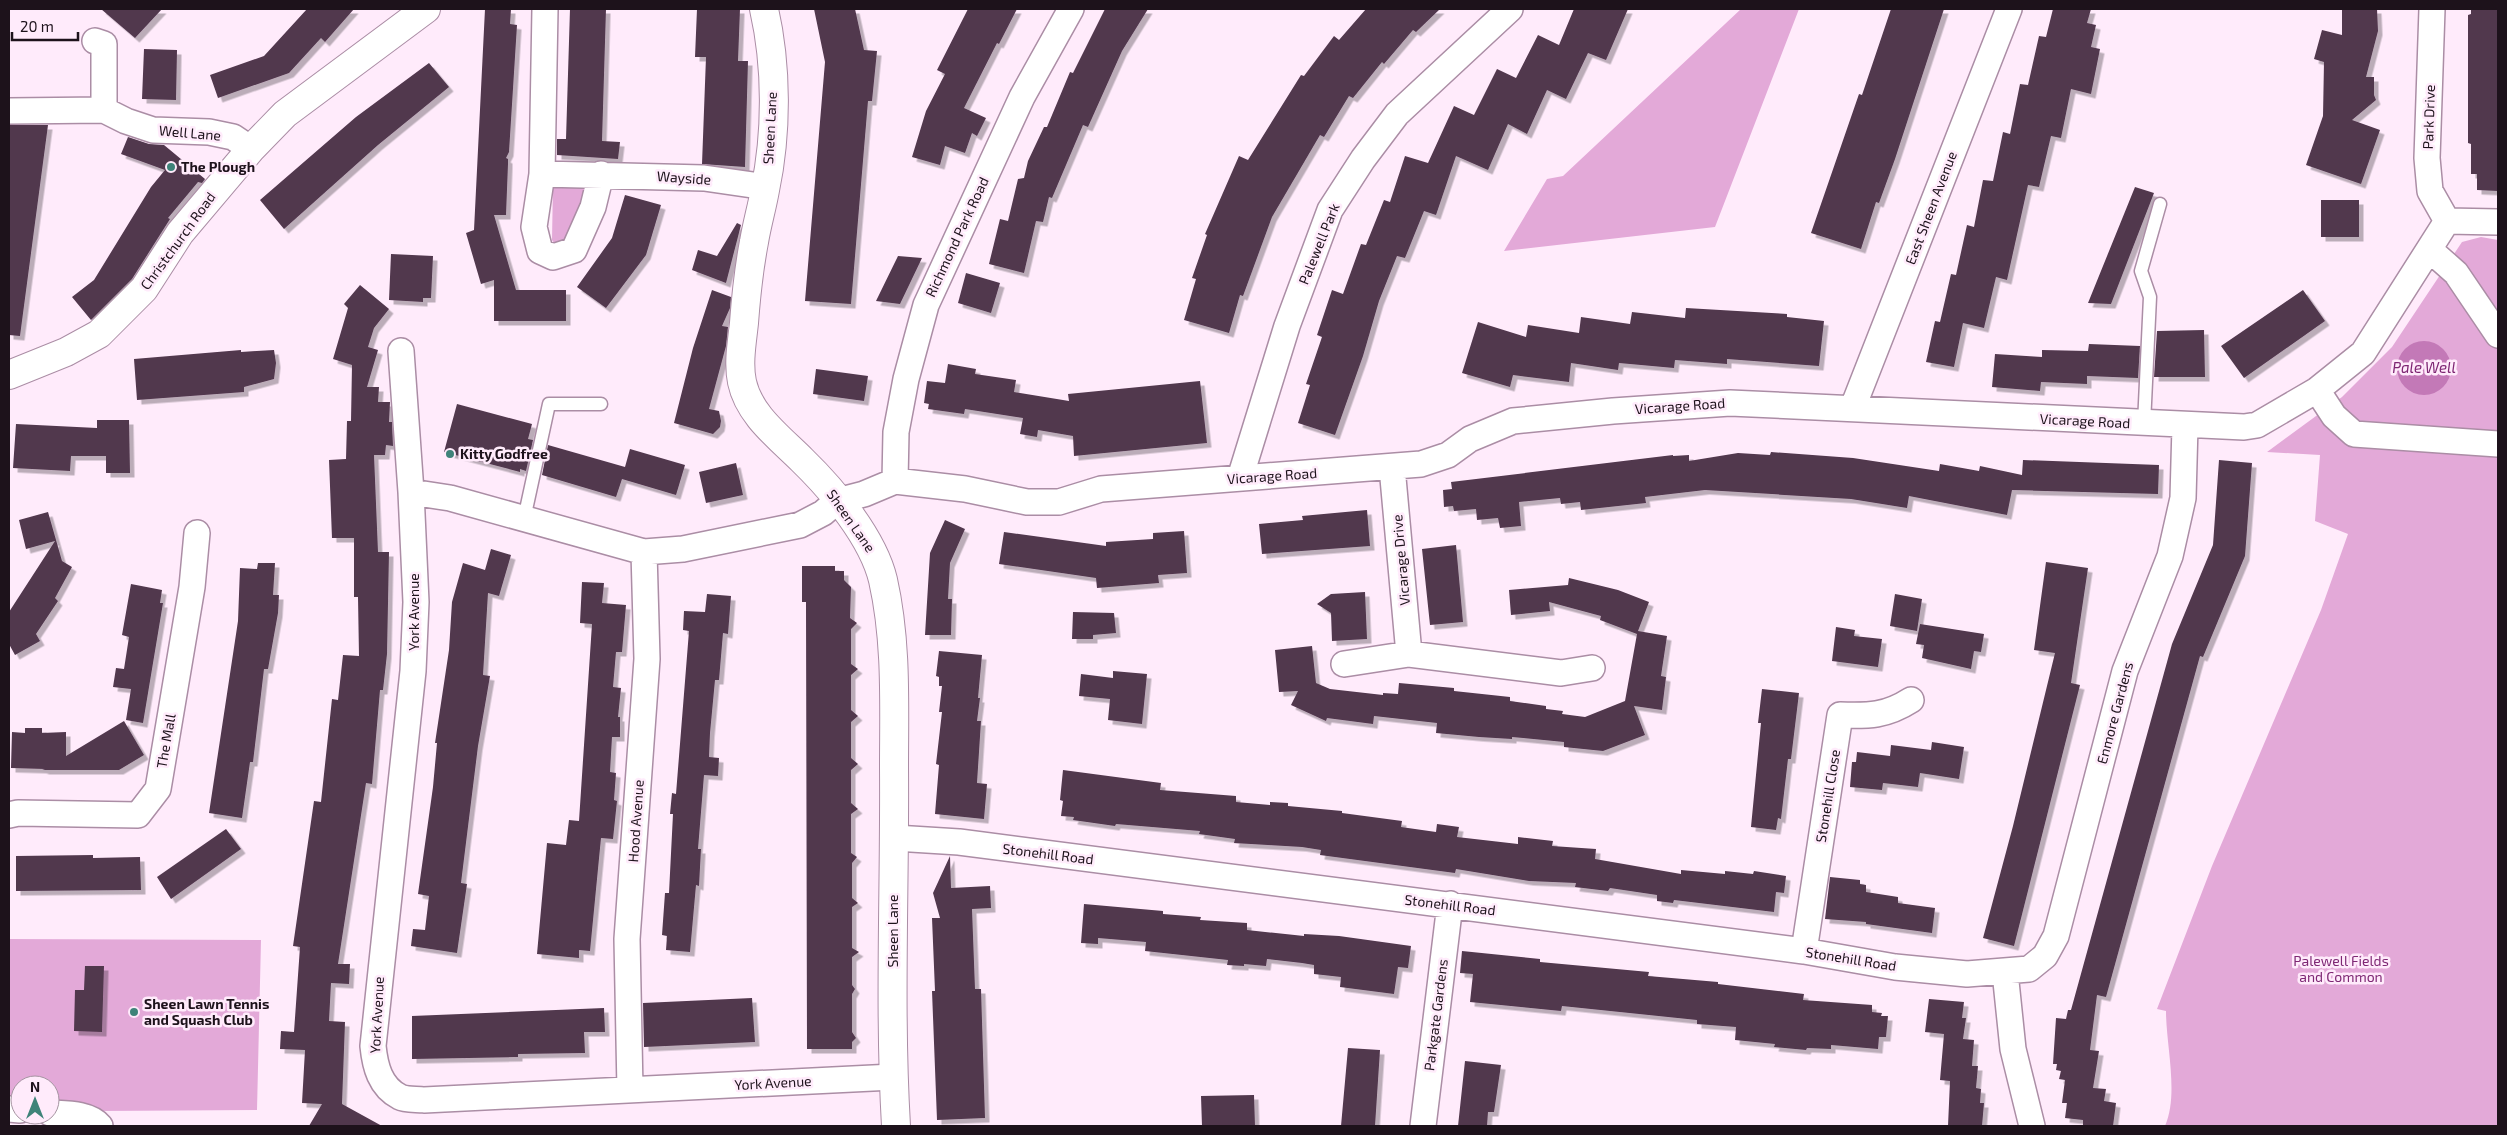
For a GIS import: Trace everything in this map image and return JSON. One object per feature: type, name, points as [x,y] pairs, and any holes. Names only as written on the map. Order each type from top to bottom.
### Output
[{"type":"main road","name":"Sheen Lane","points":[[764,9],[769,36],[773,105],[766,187],[754,242],[747,297],[741,352],[742,383],[754,409],[775,436],[803,460],[867,540],[876,556],[883,580],[895,672],[894,1077],[896,1126]]},
{"type":"main road","name":"Christchurch Road","points":[[9,375],[66,352],[99,334],[144,289],[180,233],[251,149],[285,114],[415,12]]},
{"type":"street","points":[[545,9],[542,174],[534,227],[540,251],[553,257],[574,250],[593,207],[601,174]]},
{"type":"street","name":"Richmond Park Road","points":[[895,481],[896,432],[906,379],[926,305],[1022,97],[1071,9]]},
{"type":"street","name":"Palewell Park","points":[[1240,478],[1261,416],[1287,326],[1330,210],[1363,159],[1397,114],[1510,9]]},
{"type":"street","name":"East Sheen Avenue","points":[[1853,408],[2009,9]]},
{"type":"street","name":"Park Drive","points":[[2432,9],[2428,158],[2430,191],[2447,221]]},
{"type":"street","points":[[95,41],[104,44],[104,110]]},
{"type":"street","name":"Well Lane","points":[[9,112],[104,110],[126,121],[153,130],[209,132],[233,137],[251,149]]},
{"type":"street","name":"Wayside","points":[[542,174],[704,178],[766,187]]},
{"type":"street","points":[[2447,221],[2498,222]]},
{"type":"street","name":"Vicarage Road","points":[[837,501],[864,494],[895,481],[965,489],[1027,502],[1060,502],[1101,489],[1421,464],[1448,454],[1470,439],[1513,421],[1614,411],[1730,403],[2185,426],[2244,427],[2257,425],[2317,390],[2363,353],[2447,221]]},
{"type":"street","points":[[2430,250],[2456,272],[2498,335]]},
{"type":"street","name":"York Avenue","points":[[402,351],[416,602],[413,671],[373,1046],[375,1068],[386,1084],[401,1097],[424,1100],[894,1077]]},
{"type":"street","points":[[2317,390],[2334,416],[2354,434],[2498,444]]},
{"type":"street","name":"Enmore Gardens","points":[[2005,972],[2030,968],[2044,956],[2056,936],[2125,671],[2170,556],[2182,498],[2185,426]]},
{"type":"street","name":"Vicarage Drive","points":[[1392,467],[1410,654]]},
{"type":"street","points":[[411,492],[450,498],[644,552],[684,549],[800,524],[823,513],[837,501]]},
{"type":"street","name":"The Mall","points":[[9,815],[18,813],[138,815],[158,789],[192,587],[197,533]]},
{"type":"street","name":"Hood Avenue","points":[[630,1090],[626,938],[647,659],[644,552]]},
{"type":"street","points":[[1344,664],[1410,654],[1561,673],[1592,668]]},
{"type":"street","name":"Stonehill Close","points":[[1804,952],[1840,715],[1871,716],[1894,711],[1911,700]]},
{"type":"street","name":"Stonehill Road","points":[[895,838],[959,842],[1450,904],[1804,952],[1904,968],[1967,974],[2005,972]]},
{"type":"street","name":"Parkgate Gardens","points":[[1423,1126],[1450,904]]},
{"type":"street","points":[[2005,972],[2013,1049],[2032,1126]]},
{"type":"street","points":[[60,1113],[95,1120],[100,1126]]},
{"type":"lane","points":[[2144,424],[2150,297],[2141,271],[2160,204]]},
{"type":"lane","points":[[524,519],[549,404],[601,404]]},
{"type":"green space","points":[[1741,9],[1799,9],[1715,227],[1504,251],[1547,179],[1563,176]]},
{"type":"green space","points":[[553,184],[590,185],[574,240],[557,248],[552,240]]},
{"type":"green space","name":"Palewell Fields and Common","points":[[2481,237],[2498,240],[2498,1126],[2165,1126],[2171,1099],[2171,1070],[2166,1011],[2157,1009],[2212,866],[2321,610],[2348,534],[2315,521],[2320,455],[2267,452],[2342,397],[2392,347],[2462,242]]},
{"type":"green space","name":"Sheen Lawn Tennis and Squash Club","points":[[9,939],[261,940],[257,1110],[100,1111],[60,1107],[60,1075],[10,1075],[9,1103]]},
{"type":"water","name":"Pale Well","points":[[2424,341],[2434,343],[2443,349],[2449,358],[2451,368],[2449,378],[2443,387],[2434,393],[2424,395],[2414,393],[2405,387],[2399,378],[2397,368],[2399,358],[2405,349],[2414,343]]},
{"type":"building","points":[[101,9],[162,9],[135,38]]},
{"type":"building","points":[[307,9],[354,9],[325,42],[321,38],[289,73],[218,98],[210,75],[264,56]]},
{"type":"building","points":[[485,9],[511,9],[510,24],[517,25],[509,152],[506,158],[508,159],[508,164],[506,215],[494,215],[516,290],[566,290],[566,321],[494,321],[494,280],[481,284],[466,233],[474,230]]},
{"type":"building","points":[[570,9],[606,9],[602,141],[620,142],[618,159],[557,155],[557,139],[566,139]]},
{"type":"building","points":[[697,9],[740,9],[738,61],[748,61],[745,167],[702,164],[706,57],[695,57]]},
{"type":"building","points":[[814,9],[855,9],[864,50],[877,51],[872,101],[868,101],[851,304],[805,301],[825,62]]},
{"type":"building","points":[[968,9],[1017,9],[999,44],[997,43],[964,108],[986,118],[977,136],[972,133],[965,153],[945,146],[940,165],[912,157],[926,111],[945,74],[937,70]]},
{"type":"building","points":[[1105,9],[1148,9],[1122,51],[1088,127],[1083,125],[1052,198],[1049,197],[1043,222],[1036,221],[1024,273],[989,264],[1000,219],[1008,221],[1018,179],[1024,178],[1028,161],[1044,127],[1047,127],[1070,72],[1073,73]]},
{"type":"building","points":[[1366,9],[1440,9],[1416,32],[1413,30],[1384,64],[1382,62],[1353,98],[1349,96],[1324,137],[1320,135],[1272,217],[1243,296],[1240,295],[1229,333],[1184,320],[1196,279],[1192,278],[1207,235],[1205,234],[1239,156],[1248,160],[1301,75],[1304,76],[1334,36],[1339,40]]},
{"type":"building","points":[[1574,9],[1628,9],[1606,60],[1588,53],[1566,99],[1547,90],[1527,134],[1508,124],[1488,170],[1456,156],[1436,215],[1424,211],[1405,258],[1397,256],[1379,301],[1363,356],[1335,435],[1298,423],[1310,385],[1306,384],[1322,337],[1317,335],[1332,290],[1343,294],[1361,244],[1366,245],[1384,200],[1390,202],[1405,156],[1428,163],[1454,106],[1474,115],[1497,69],[1516,78],[1538,35],[1559,45]]},
{"type":"building","points":[[1891,9],[1944,9],[1895,159],[1879,203],[1876,202],[1861,249],[1811,233],[1859,94],[1862,95]]},
{"type":"building","points":[[2053,9],[2091,9],[2087,23],[2096,25],[2091,47],[2100,49],[2091,94],[2071,89],[2061,138],[2051,136],[2039,187],[2028,185],[2007,280],[1996,277],[1984,328],[1963,323],[1954,367],[1926,362],[1935,321],[1940,322],[1951,274],[1956,275],[1967,225],[1974,227],[1983,180],[1993,181],[2003,132],[2010,134],[2020,84],[2028,85],[2039,36],[2046,37]]},
{"type":"building","points":[[2342,9],[2377,9],[2378,31],[2366,77],[2374,77],[2374,95],[2376,100],[2352,120],[2380,130],[2361,184],[2306,165],[2323,116],[2324,62],[2314,59],[2322,30],[2342,35]]},
{"type":"building","points":[[2471,9],[2498,9],[2498,191],[2477,190],[2477,174],[2471,174],[2471,144],[2468,143],[2468,15],[2471,14]]},
{"type":"building","points":[[144,49],[177,50],[176,100],[142,99]]},
{"type":"building","points":[[429,63],[449,87],[378,145],[284,229],[260,200],[356,117]]},
{"type":"building","points":[[10,125],[48,125],[20,336],[9,335]]},
{"type":"building","points":[[128,137],[149,144],[164,145],[205,179],[202,183],[198,182],[168,218],[170,219],[132,279],[91,320],[72,297],[94,280],[151,187],[165,170],[121,154]]},
{"type":"building","points":[[2135,187],[2154,193],[2111,304],[2088,303]]},
{"type":"building","points":[[625,195],[661,205],[646,255],[606,308],[577,287],[612,238]]},
{"type":"building","points":[[2321,200],[2359,200],[2359,237],[2321,237]]},
{"type":"building","points":[[737,223],[741,225],[726,283],[692,270],[698,250],[717,256]]},
{"type":"building","points":[[391,254],[433,256],[431,298],[423,298],[423,302],[389,300]]},
{"type":"building","points":[[898,256],[922,258],[900,304],[876,301]]},
{"type":"building","points":[[966,273],[1000,283],[991,313],[958,303]]},
{"type":"building","points":[[360,285],[389,309],[374,328],[368,347],[378,350],[367,387],[379,387],[378,402],[390,402],[389,422],[392,422],[393,446],[386,445],[385,455],[374,455],[378,552],[389,552],[387,654],[383,690],[380,690],[372,784],[366,783],[338,964],[350,964],[349,984],[331,983],[329,1021],[345,1022],[342,1104],[382,1126],[309,1126],[322,1104],[302,1103],[305,1050],[280,1049],[281,1031],[294,1032],[300,947],[293,946],[314,801],[321,802],[332,699],[338,700],[343,655],[359,656],[358,597],[354,597],[354,538],[332,538],[329,460],[346,459],[347,421],[351,421],[352,365],[333,359],[348,308],[344,304]]},
{"type":"building","points":[[712,290],[731,297],[730,308],[722,326],[728,327],[726,346],[709,409],[719,411],[721,421],[720,427],[713,434],[674,423],[693,348]]},
{"type":"building","points":[[2303,290],[2325,321],[2244,378],[2221,346]]},
{"type":"building","points":[[1686,308],[1787,314],[1787,317],[1824,321],[1819,366],[1727,359],[1727,364],[1675,360],[1674,368],[1619,363],[1618,370],[1571,363],[1569,382],[1513,375],[1510,387],[1462,373],[1478,322],[1526,337],[1528,325],[1579,333],[1581,317],[1630,324],[1632,312],[1685,318]]},
{"type":"building","points":[[2204,330],[2205,377],[2154,377],[2157,331]]},
{"type":"building","points":[[2089,344],[2140,346],[2138,378],[2087,376],[2087,384],[2041,382],[2040,391],[1992,387],[1995,354],[2042,357],[2042,350],[2088,351]]},
{"type":"building","points":[[241,350],[241,352],[274,350],[276,363],[274,379],[244,387],[244,392],[137,400],[134,359]]},
{"type":"building","points":[[948,364],[976,369],[975,374],[1016,380],[1014,392],[1069,401],[1068,394],[1200,381],[1207,443],[1074,456],[1073,436],[1038,430],[1037,437],[1020,434],[1023,418],[965,409],[964,414],[928,409],[929,404],[924,403],[927,381],[945,383]]},
{"type":"building","points":[[816,369],[868,376],[864,401],[813,394]]},
{"type":"building","points":[[457,404],[532,424],[528,439],[533,440],[526,471],[520,469],[520,472],[444,452]]},
{"type":"building","points":[[97,420],[129,420],[130,473],[106,473],[106,456],[71,456],[70,471],[13,468],[16,424],[97,428]]},
{"type":"building","points":[[548,445],[625,467],[630,449],[685,465],[676,495],[622,479],[616,497],[542,475]]},
{"type":"building","points":[[1771,452],[1853,458],[1939,471],[1940,464],[1979,471],[1980,466],[2022,475],[2023,460],[2159,465],[2158,494],[2012,490],[2007,515],[1909,496],[1907,508],[1851,499],[1705,490],[1645,497],[1646,503],[1581,510],[1580,502],[1561,504],[1560,498],[1519,502],[1521,526],[1500,528],[1498,518],[1477,520],[1476,509],[1454,511],[1453,506],[1444,507],[1443,490],[1452,489],[1451,482],[1673,455],[1689,455],[1689,461],[1738,453],[1770,455]]},
{"type":"building","points":[[2219,460],[2252,463],[2245,556],[2203,657],[2200,656],[2106,997],[2097,995],[2090,1050],[2099,1051],[2093,1088],[2106,1089],[2104,1101],[2116,1103],[2113,1126],[2083,1126],[2083,1120],[2065,1118],[2067,1103],[2062,1103],[2065,1080],[2059,1079],[2061,1071],[2056,1070],[2057,1064],[2053,1064],[2056,1018],[2066,1019],[2068,1010],[2071,1010],[2172,644],[2213,545]]},
{"type":"building","points":[[736,463],[743,495],[706,503],[699,472]]},
{"type":"building","points":[[1367,510],[1370,546],[1262,554],[1259,524],[1303,520],[1302,516]]},
{"type":"building","points":[[48,512],[62,561],[72,567],[55,598],[58,601],[36,634],[40,641],[15,655],[9,644],[9,612],[55,541],[26,549],[19,520]]},
{"type":"building","points":[[945,520],[965,529],[950,563],[948,599],[952,599],[951,635],[925,635],[930,553]]},
{"type":"building","points":[[1184,531],[1187,573],[1158,575],[1159,583],[1097,588],[1096,578],[999,564],[1004,532],[1106,546],[1106,542],[1153,539],[1153,533]]},
{"type":"building","points":[[1456,545],[1463,622],[1430,625],[1422,549]]},
{"type":"building","points":[[491,549],[511,555],[499,596],[488,593],[483,675],[490,676],[478,746],[461,883],[467,884],[457,953],[411,946],[413,929],[425,930],[429,896],[418,894],[433,787],[437,743],[435,743],[449,650],[452,602],[463,563],[485,570]]},
{"type":"building","points":[[2046,562],[2088,568],[2071,683],[2080,685],[2014,946],[1983,938],[2013,826],[2055,653],[2034,650]]},
{"type":"building","points":[[258,563],[275,563],[273,595],[279,595],[278,613],[268,669],[264,669],[253,762],[250,762],[242,818],[209,813],[238,621],[240,568],[257,569]]},
{"type":"building","points":[[802,566],[835,566],[835,571],[844,571],[844,580],[851,587],[850,618],[857,623],[851,629],[851,664],[858,669],[851,675],[851,710],[858,716],[851,722],[851,758],[858,764],[851,770],[851,803],[858,809],[851,814],[851,853],[857,857],[852,863],[852,898],[858,903],[852,907],[852,948],[859,952],[852,957],[852,985],[855,989],[852,994],[852,1032],[856,1038],[852,1042],[852,1049],[807,1049],[806,602],[802,602]]},
{"type":"building","points":[[1569,578],[1618,590],[1649,602],[1638,631],[1667,636],[1661,676],[1666,677],[1662,710],[1634,706],[1645,735],[1603,751],[1564,747],[1564,742],[1436,733],[1437,723],[1374,716],[1373,724],[1327,718],[1326,721],[1291,705],[1298,691],[1279,692],[1275,650],[1312,646],[1316,683],[1330,689],[1383,695],[1383,693],[1398,694],[1399,683],[1454,688],[1454,691],[1510,697],[1510,701],[1546,706],[1546,709],[1563,711],[1562,714],[1585,717],[1625,701],[1637,634],[1600,620],[1601,616],[1549,602],[1550,611],[1511,615],[1509,590],[1568,585]]},
{"type":"building","points":[[582,582],[604,583],[602,603],[626,605],[622,652],[616,652],[613,687],[621,688],[618,717],[620,717],[620,737],[612,737],[610,772],[616,773],[614,800],[617,801],[613,839],[601,838],[590,951],[579,950],[579,958],[537,954],[547,843],[566,845],[569,820],[579,821],[592,624],[580,623]]},
{"type":"building","points":[[131,584],[162,590],[160,603],[163,603],[143,723],[126,720],[131,689],[113,687],[116,668],[124,669],[129,637],[122,635]]},
{"type":"building","points":[[1365,592],[1367,639],[1332,641],[1331,613],[1317,604],[1331,594]]},
{"type":"building","points":[[707,594],[731,596],[728,634],[723,633],[719,680],[715,680],[710,733],[709,757],[719,758],[718,776],[704,775],[698,849],[701,849],[699,886],[696,885],[690,952],[666,950],[667,936],[662,935],[665,893],[669,893],[673,814],[670,814],[672,793],[676,794],[689,631],[683,630],[684,611],[705,612]]},
{"type":"building","points":[[1895,594],[1922,599],[1917,631],[1890,626]]},
{"type":"building","points":[[1073,612],[1114,613],[1116,633],[1093,635],[1093,639],[1072,639]]},
{"type":"building","points":[[1920,624],[1984,634],[1981,652],[1974,651],[1971,669],[1922,658],[1924,645],[1916,644]]},
{"type":"building","points":[[1836,627],[1855,630],[1854,636],[1882,639],[1878,667],[1832,661]]},
{"type":"building","points":[[939,651],[982,655],[977,721],[981,721],[977,783],[987,784],[984,819],[935,814],[939,765],[936,764],[942,712],[939,712],[942,686],[939,686],[939,677],[936,676]]},
{"type":"building","points":[[1113,671],[1147,674],[1142,724],[1108,720],[1110,699],[1079,696],[1081,674],[1113,678]]},
{"type":"building","points":[[1762,689],[1799,693],[1791,759],[1788,759],[1781,819],[1778,818],[1776,830],[1751,827],[1761,723],[1758,723]]},
{"type":"building","points":[[124,721],[144,755],[119,770],[11,768],[12,732],[25,733],[25,728],[42,728],[42,733],[66,732],[66,756]]},
{"type":"building","points":[[1932,742],[1964,747],[1959,779],[1920,773],[1918,787],[1883,783],[1882,790],[1850,787],[1852,762],[1856,762],[1857,752],[1890,756],[1891,745],[1931,750]]},
{"type":"building","points":[[1063,770],[1161,783],[1160,790],[1236,796],[1236,802],[1270,805],[1270,802],[1288,803],[1288,806],[1342,811],[1342,813],[1402,821],[1401,827],[1436,832],[1437,824],[1459,827],[1457,837],[1518,844],[1518,837],[1553,841],[1552,846],[1596,849],[1595,859],[1681,874],[1681,870],[1725,874],[1725,871],[1753,874],[1754,871],[1786,876],[1784,893],[1776,892],[1774,912],[1674,900],[1673,903],[1657,901],[1657,895],[1610,888],[1608,891],[1575,887],[1576,883],[1529,881],[1456,869],[1455,873],[1320,855],[1321,850],[1302,847],[1234,843],[1235,839],[1199,834],[1200,831],[1116,824],[1115,826],[1073,820],[1074,817],[1061,816],[1063,801],[1060,800]]},
{"type":"building","points":[[226,829],[241,849],[171,899],[157,877]]},
{"type":"building","points":[[93,855],[93,858],[140,857],[141,890],[16,891],[16,856]]},
{"type":"building","points":[[950,856],[951,888],[990,886],[991,908],[972,909],[975,989],[981,989],[985,1118],[937,1120],[932,991],[935,991],[932,918],[940,918],[933,893]]},
{"type":"building","points":[[1830,877],[1860,880],[1860,884],[1866,885],[1866,892],[1898,897],[1898,903],[1935,908],[1932,933],[1866,924],[1866,922],[1825,919]]},
{"type":"building","points":[[1084,904],[1163,911],[1163,914],[1201,917],[1200,920],[1247,923],[1247,930],[1304,936],[1304,934],[1339,936],[1411,946],[1408,968],[1398,967],[1394,994],[1340,987],[1341,977],[1314,974],[1314,965],[1302,963],[1267,959],[1266,966],[1227,965],[1228,960],[1145,951],[1146,942],[1098,938],[1098,944],[1081,943]]},
{"type":"building","points":[[1462,951],[1540,959],[1540,962],[1649,972],[1648,976],[1718,982],[1718,984],[1804,994],[1803,1000],[1872,1005],[1872,1012],[1882,1013],[1881,1016],[1888,1016],[1886,1037],[1879,1037],[1878,1049],[1831,1045],[1831,1049],[1807,1048],[1806,1050],[1774,1047],[1775,1044],[1735,1040],[1736,1027],[1697,1024],[1697,1020],[1562,1006],[1561,1011],[1470,1002],[1473,974],[1460,973]]},
{"type":"building","points":[[85,966],[104,966],[102,1032],[74,1031],[75,990],[84,990]]},
{"type":"building","points":[[752,998],[755,1042],[644,1047],[643,1003]]},
{"type":"building","points":[[1929,999],[1964,1002],[1962,1018],[1966,1018],[1963,1039],[1974,1040],[1972,1066],[1978,1066],[1976,1088],[1981,1089],[1980,1103],[1984,1103],[1982,1126],[1948,1126],[1950,1081],[1940,1080],[1944,1034],[1925,1032]]},
{"type":"building","points":[[604,1008],[605,1032],[584,1032],[585,1053],[518,1054],[518,1057],[412,1059],[412,1016]]},
{"type":"building","points":[[1348,1048],[1380,1050],[1375,1126],[1341,1126]]},
{"type":"building","points":[[1465,1061],[1501,1065],[1494,1112],[1488,1112],[1487,1126],[1458,1126]]},
{"type":"building","points":[[1254,1095],[1255,1126],[1202,1126],[1201,1096]]},
{"type":"place","name":"The Plough","points":[[171,167]]},
{"type":"place","name":"Kitty Godfree","points":[[450,454]]},
{"type":"place","name":"Sheen Lawn Tennis and Squash Club","points":[[134,1012]]}]
